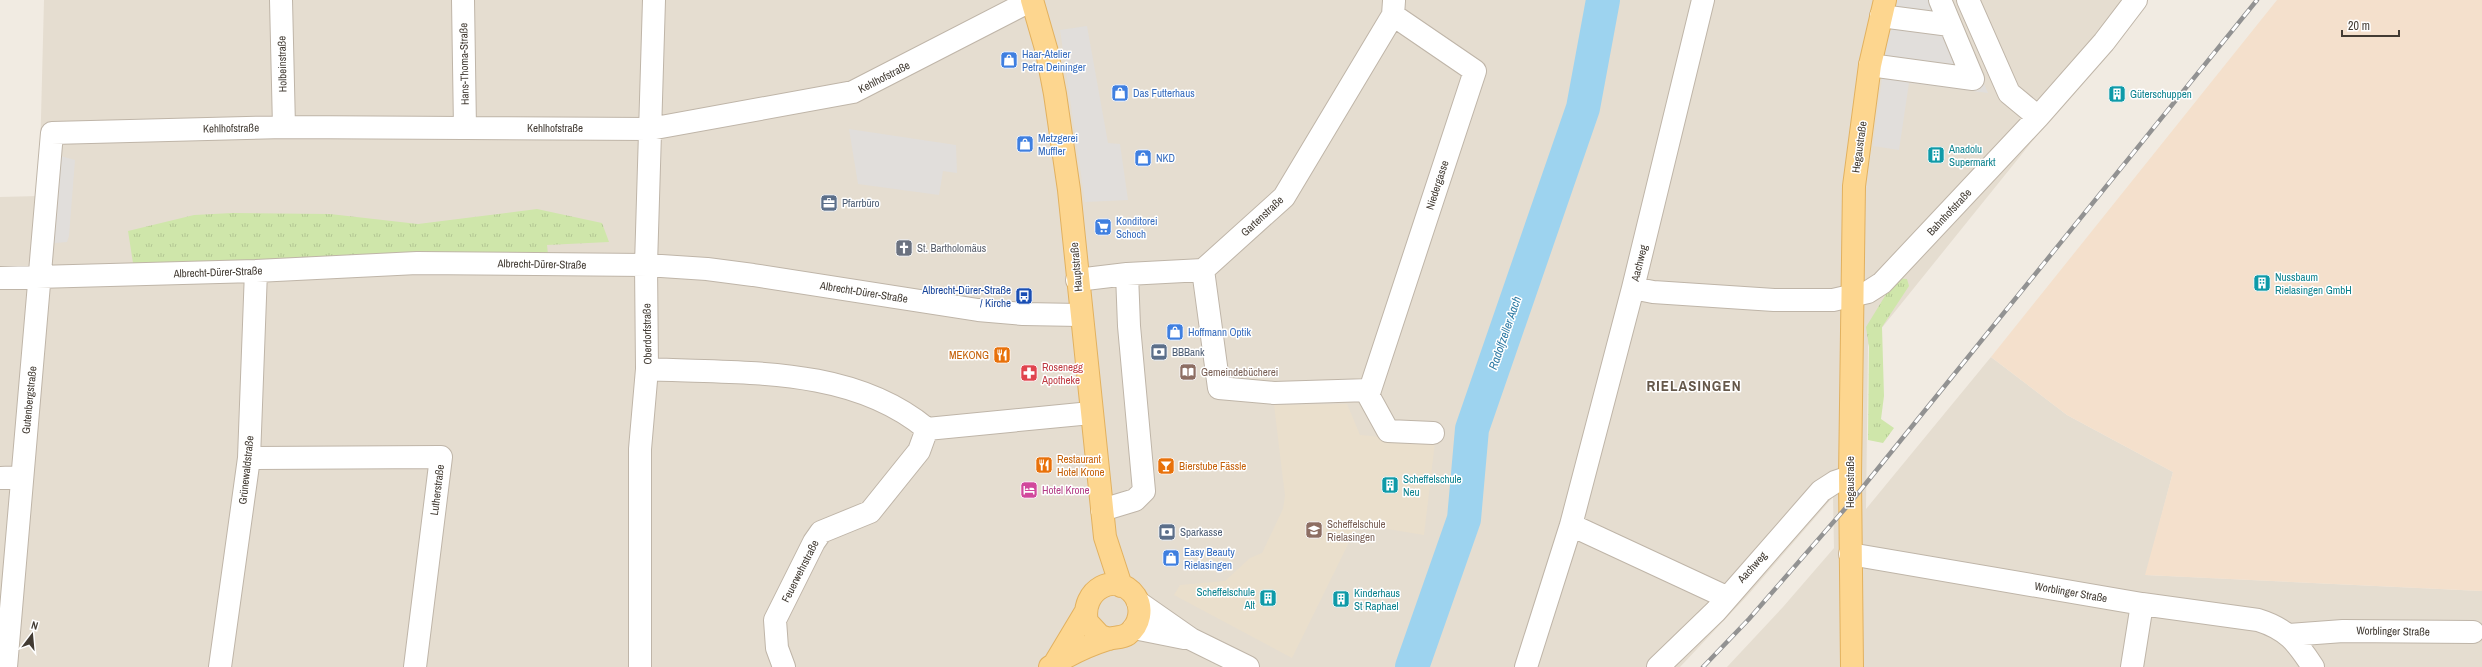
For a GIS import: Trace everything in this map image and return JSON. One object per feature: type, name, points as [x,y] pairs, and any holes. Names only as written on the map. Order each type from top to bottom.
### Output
[{"type":"main road","name":"Hauptstraße","points":[[1032,0],[1047,52],[1055,94],[1068,190],[1076,280],[1105,537]]},
{"type":"main road","name":"Hegaustraße","points":[[1852,667],[1850,477],[1854,186],[1870,64],[1883,8]]},
{"type":"main road","points":[[1105,537],[1121,586]]},
{"type":"main road","points":[[1097,590],[1105,537]]},
{"type":"main road","points":[[1104,586],[1121,586],[1134,595],[1138,602],[1139,620],[1134,628],[1119,638],[1109,639],[1053,665],[1085,613],[1086,604],[1097,590],[1104,586]]},
{"type":"main road","points":[[1085,613],[1093,630],[1109,639]]},
{"type":"street","name":"Holbeinstraße","points":[[281,0],[284,127]]},
{"type":"street","name":"Hans-Thoma-Straße","points":[[463,0],[465,128]]},
{"type":"street","name":"Oberdorfstraße","points":[[640,667],[640,449],[647,369],[646,265],[654,0]]},
{"type":"street","name":"Kehlhofstraße","points":[[52,133],[284,127],[650,129],[853,92],[1032,0]]},
{"type":"street","name":"Aachweg","points":[[1526,667],[1571,525],[1633,288],[1702,0]]},
{"type":"street","points":[[1870,64],[1973,79],[1940,0]]},
{"type":"street","points":[[1968,0],[2009,93],[2038,117]]},
{"type":"street","name":"Bahnhofstraße","points":[[1852,296],[1868,292],[1882,283],[2038,117],[2104,42],[2136,0]]},
{"type":"street","name":"Gartenstraße","points":[[1203,270],[1284,198],[1393,8]]},
{"type":"street","name":"Niedergasse","points":[[1366,391],[1370,390],[1474,71],[1393,8]]},
{"type":"street","points":[[1883,8],[1950,25]]},
{"type":"street","name":"Gutenbergstraße","points":[[6,667],[10,478],[41,276],[52,133]]},
{"type":"street","name":"Albrecht-Dürer-Straße","points":[[0,278],[256,271],[417,263],[646,265],[707,269],[753,275],[978,310],[1023,314],[1080,315]]},
{"type":"street","points":[[1076,280],[1127,274],[1203,270],[1219,388],[1274,393],[1366,391],[1388,431],[1433,433]]},
{"type":"street","name":"Grünewaldstraße","points":[[220,667],[249,458],[256,271]]},
{"type":"street","points":[[1102,510],[1135,500],[1144,491],[1129,326],[1127,274]]},
{"type":"street","points":[[1633,288],[1653,292],[1774,300],[1833,300],[1852,296]]},
{"type":"street","points":[[647,369],[797,377],[825,381],[857,391],[908,413],[927,429],[1091,413]]},
{"type":"street","name":"Feuerwehrstraße","points":[[784,667],[776,648],[775,620],[814,542],[821,532],[870,512],[919,451],[927,429]]},
{"type":"street","name":"Lutherstraße","points":[[249,458],[441,457],[414,667]]},
{"type":"street","name":"Aachweg","points":[[1658,667],[1716,611],[1726,597],[1821,491],[1835,482],[1850,477]]},
{"type":"street","points":[[1571,525],[1726,597]]},
{"type":"street","name":"Worblinger Straße","points":[[1850,554],[2142,604],[2258,620],[2275,625],[2289,635],[2313,667]]},
{"type":"street","points":[[1138,602],[1191,639],[1243,666]]},
{"type":"street","points":[[2132,667],[2142,604]]},
{"type":"street","points":[[1134,628],[1191,639]]},
{"type":"street","name":"Worblinger Straße","points":[[2289,635],[2343,631],[2473,632]]},
{"type":"shaded area","points":[[44,0],[2146,0],[1868,345],[1866,509],[1991,357],[2067,415],[2173,472],[2146,575],[2482,591],[2482,667],[1727,667],[1783,607],[1834,548],[1833,497],[1747,596],[1680,667],[0,667],[0,197],[39,196]]},
{"type":"shaded area","points":[[1897,0],[1947,0],[1988,93],[1909,83],[1899,150],[1873,146],[1886,48]]},
{"type":"shaded area","points":[[2277,0],[2482,0],[2482,591],[2145,575],[2173,472],[2067,415],[1991,357]]},
{"type":"shaded area","points":[[1087,26],[1108,143],[1120,144],[1128,200],[1085,202],[1060,30]]},
{"type":"shaded area","points":[[849,129],[956,145],[957,173],[943,171],[939,195],[858,184]]},
{"type":"shaded area","points":[[50,153],[75,160],[69,236],[67,242],[44,244]]},
{"type":"shaded area","name":"Scheffelschule Rielasingen","points":[[1347,404],[1360,435],[1435,442],[1424,535],[1358,524],[1292,658],[1174,595],[1180,585],[1225,581],[1250,558],[1262,553],[1283,509],[1285,496],[1274,405]]},
{"type":"green space","points":[[537,209],[602,223],[609,242],[547,245],[548,254],[133,263],[128,231],[194,215],[232,213],[330,214],[418,224]]},
{"type":"green space","points":[[1896,278],[1907,279],[1909,286],[1882,327],[1884,396],[1881,419],[1894,428],[1883,443],[1868,440],[1869,347],[1866,327]]},
{"type":"waterway","name":"Radolfzeller Aach","points":[[1412,667],[1464,519],[1472,429],[1583,108],[1603,0]]},
{"type":"railway","points":[[1703,667],[1749,619],[1850,503],[2257,0]]},
{"type":"place","name":"Haar-Atelier Petra Deininger","points":[[1009,60]]},
{"type":"place","name":"Das Futterhaus","points":[[1120,93]]},
{"type":"place","name":"Güterschuppen","points":[[2117,94]]},
{"type":"place","name":"Metzgerei Muffler","points":[[1025,144]]},
{"type":"place","name":"Anadolu Supermarkt","points":[[1936,155]]},
{"type":"place","name":"NKD","points":[[1143,158]]},
{"type":"place","name":"Pfarrbüro","points":[[829,203]]},
{"type":"place","name":"Konditorei Schoch","points":[[1103,227]]},
{"type":"place","name":"St. Bartholomäus","points":[[904,248]]},
{"type":"place","name":"Nussbaum Rielasingen GmbH","points":[[2262,283]]},
{"type":"place","name":"Albrecht-Dürer-Straße / Kirche","points":[[1024,296]]},
{"type":"place","name":"Hoffmann Optik","points":[[1175,332]]},
{"type":"place","name":"BBBank","points":[[1159,352]]},
{"type":"place","name":"MEKONG","points":[[1002,355]]},
{"type":"place","name":"Gemeindebücherei","points":[[1188,372]]},
{"type":"place","name":"Rosenegg Apotheke","points":[[1029,373]]},
{"type":"place","name":"Restaurant Hotel Krone","points":[[1044,465]]},
{"type":"place","name":"Bierstube Fässle","points":[[1166,466]]},
{"type":"place","name":"Scheffelschule Neu","points":[[1390,485]]},
{"type":"place","name":"Hotel Krone","points":[[1029,490]]},
{"type":"place","name":"Scheffelschule Rielasingen","points":[[1314,530]]},
{"type":"place","name":"Sparkasse","points":[[1167,532]]},
{"type":"place","name":"Easy Beauty Rielasingen","points":[[1171,558]]},
{"type":"place","name":"Scheffelschule Alt","points":[[1268,598]]},
{"type":"place","name":"Kinderhaus St Raphael","points":[[1341,599]]},
{"type":"district","name":"RIELASINGEN","points":[[1694,385]]}]
